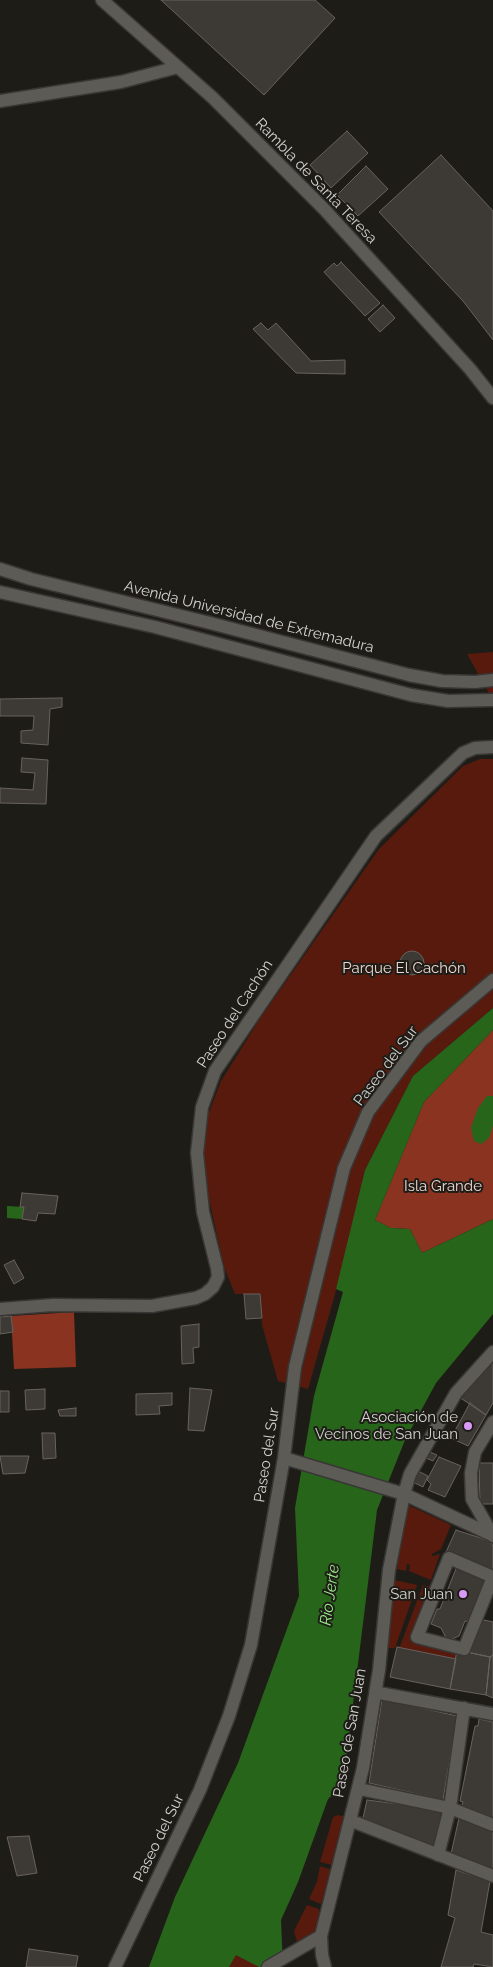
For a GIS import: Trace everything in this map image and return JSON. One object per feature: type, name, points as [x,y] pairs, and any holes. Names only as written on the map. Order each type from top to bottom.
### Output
[{"type":"street","name":"Rambla de Santa Teresa","points":[[102,0],[213,98],[324,210],[470,369],[493,398]]},
{"type":"street","points":[[0,101],[121,82],[178,67]]},
{"type":"street","name":"Avenida Universidad de Extremadura","points":[[0,569],[31,579],[409,675],[442,681],[475,682],[493,680]]},
{"type":"street","points":[[0,592],[155,627],[411,695],[448,701],[493,700]]},
{"type":"street","name":"Paseo del Cachón","points":[[0,1309],[53,1305],[152,1306],[196,1298],[213,1287],[218,1277],[217,1268],[203,1212],[197,1153],[202,1107],[215,1071],[376,836],[463,753],[476,748],[493,748]]},
{"type":"street","name":"Paseo del Sur","points":[[115,1967],[200,1790],[229,1716],[251,1645],[284,1458],[295,1367],[343,1171],[365,1120],[421,1041],[493,980]]},
{"type":"street","name":"Paseo de San Juan","points":[[325,1967],[321,1936],[363,1768],[379,1670],[389,1570],[404,1494],[410,1474],[456,1393],[493,1352]]},
{"type":"street","points":[[493,1422],[475,1452],[471,1473],[472,1500],[493,1536]]},
{"type":"street","points":[[284,1458],[404,1494],[493,1536]]},
{"type":"street","points":[[449,1558],[493,1577],[480,1611],[464,1649],[417,1636],[449,1558]]},
{"type":"street","points":[[480,1611],[493,1612]]},
{"type":"street","points":[[345,1842],[358,1823],[386,1652]]},
{"type":"street","points":[[379,1693],[493,1714]]},
{"type":"street","points":[[438,1855],[450,1808],[464,1708]]},
{"type":"street","points":[[364,1790],[450,1808],[493,1825]]},
{"type":"street","points":[[358,1823],[493,1876]]},
{"type":"street","points":[[268,1967],[321,1936]]},
{"type":"green space","points":[[493,652],[493,700],[467,654]]},
{"type":"green space","name":"Parque El Cachón","points":[[480,759],[493,759],[493,1008],[413,1076],[365,1170],[343,1266],[308,1389],[278,1381],[262,1325],[260,1294],[235,1294],[224,1267],[207,1190],[203,1148],[208,1115],[221,1081],[261,1017],[379,849],[463,766]]},
{"type":"green space","name":"Isla Grande","points":[[493,1030],[493,1219],[422,1253],[410,1229],[391,1228],[375,1220],[424,1102]]},
{"type":"green space","points":[[74,1312],[76,1367],[14,1369],[11,1316]]},
{"type":"green space","points":[[406,1504],[451,1525],[441,1549],[432,1554],[432,1556],[440,1554],[431,1580],[409,1571],[410,1565],[407,1564],[406,1571],[397,1569]]},
{"type":"green space","points":[[395,1580],[417,1585],[395,1648],[386,1648]]},
{"type":"green space","points":[[423,1585],[429,1586],[411,1642],[457,1650],[456,1659],[397,1647],[400,1646]]},
{"type":"green space","points":[[338,1815],[346,1817],[332,1865],[320,1862],[333,1817]]},
{"type":"green space","points":[[320,1866],[332,1870],[321,1904],[309,1899],[317,1882]]},
{"type":"green space","points":[[307,1905],[319,1909],[318,1933],[298,1946],[294,1931]]},
{"type":"green space","points":[[236,1954],[258,1965],[259,1967],[229,1967]]},
{"type":"water","name":"Río Jerte","points":[[493,1008],[493,1030],[424,1102],[375,1220],[391,1228],[410,1229],[422,1253],[493,1219],[493,1314],[436,1383],[405,1440],[377,1510],[343,1785],[328,1799],[298,1882],[281,1920],[283,1967],[259,1967],[236,1955],[229,1967],[149,1967],[175,1897],[238,1763],[299,1596],[295,1508],[314,1396],[343,1292],[336,1289],[365,1170],[413,1076]]},
{"type":"water","points":[[487,1096],[493,1096],[493,1126],[489,1138],[481,1144],[474,1141],[471,1128],[478,1108]]},
{"type":"water","points":[[7,1206],[24,1207],[22,1219],[7,1218]]},
{"type":"building","points":[[161,0],[315,0],[335,18],[264,95]]},
{"type":"building","points":[[347,131],[368,153],[331,188],[310,165]]},
{"type":"building","points":[[441,155],[493,211],[493,340],[463,301],[379,212]]},
{"type":"building","points":[[366,166],[388,189],[358,216],[337,195]]},
{"type":"building","points":[[341,262],[380,303],[365,316],[324,272],[334,263],[337,266]]},
{"type":"building","points":[[383,305],[395,318],[380,332],[368,319]]},
{"type":"building","points":[[261,323],[268,330],[276,323],[311,361],[345,360],[345,374],[296,373],[253,329]]},
{"type":"building","points":[[62,698],[62,707],[50,709],[48,745],[21,743],[21,731],[33,730],[34,716],[0,716],[0,699]]},
{"type":"building","points":[[22,758],[48,760],[46,804],[0,803],[0,788],[33,790],[35,773],[21,772]]},
{"type":"building","points":[[412,951],[421,954],[424,963],[421,972],[412,975],[403,972],[400,963],[403,954]]},
{"type":"building","points":[[22,1193],[58,1196],[55,1214],[38,1213],[36,1221],[22,1219],[24,1207],[20,1207]]},
{"type":"building","points":[[14,1260],[24,1278],[14,1284],[4,1265]]},
{"type":"building","points":[[244,1294],[260,1294],[262,1318],[246,1319]]},
{"type":"building","points":[[11,1316],[13,1332],[0,1334],[0,1317]]},
{"type":"building","points":[[199,1324],[199,1347],[193,1348],[194,1363],[182,1364],[181,1326]]},
{"type":"building","points":[[493,1358],[493,1403],[486,1415],[459,1397]]},
{"type":"building","points":[[190,1388],[212,1390],[204,1431],[188,1430]]},
{"type":"building","points":[[45,1389],[45,1409],[26,1410],[25,1390]]},
{"type":"building","points":[[0,1391],[9,1391],[9,1412],[0,1412]]},
{"type":"building","points":[[172,1393],[172,1405],[159,1406],[160,1414],[136,1415],[136,1394]]},
{"type":"building","name":"Asociación de Vecinos de San Juan","points":[[470,1403],[486,1415],[468,1446],[451,1438]]},
{"type":"building","points":[[76,1408],[76,1416],[60,1416],[58,1410]]},
{"type":"building","points":[[42,1433],[55,1433],[56,1458],[43,1459]]},
{"type":"building","points":[[430,1452],[437,1455],[433,1461],[426,1458]]},
{"type":"building","points":[[0,1456],[29,1456],[25,1473],[3,1474]]},
{"type":"building","points":[[439,1457],[461,1466],[445,1497],[428,1490],[431,1484],[427,1480]]},
{"type":"building","points":[[479,1463],[493,1463],[493,1504],[480,1504]]},
{"type":"building","points":[[418,1471],[428,1476],[423,1487],[413,1482]]},
{"type":"building","points":[[456,1530],[490,1541],[493,1546],[493,1574],[446,1552]]},
{"type":"building","name":"San Juan","points":[[457,1566],[486,1580],[469,1622],[465,1621],[459,1636],[452,1639],[446,1638],[441,1628],[431,1624],[437,1609],[440,1609]]},
{"type":"building","points":[[479,1619],[493,1622],[493,1655],[490,1657],[457,1650]]},
{"type":"building","points":[[397,1647],[456,1659],[450,1689],[390,1677]]},
{"type":"building","points":[[457,1650],[490,1657],[486,1695],[450,1689]]},
{"type":"building","points":[[493,1655],[493,1698],[486,1695],[490,1657]]},
{"type":"building","points":[[382,1699],[457,1716],[443,1800],[369,1783]]},
{"type":"building","points":[[479,1719],[493,1722],[493,1818],[462,1806],[463,1802],[460,1801],[475,1726],[478,1726]]},
{"type":"building","points":[[367,1800],[445,1810],[434,1848],[363,1818]]},
{"type":"building","points":[[459,1818],[493,1832],[493,1871],[451,1854]]},
{"type":"building","points":[[29,1836],[37,1873],[17,1876],[7,1837]]},
{"type":"building","points":[[456,1870],[490,1881],[481,1932],[493,1935],[493,1967],[474,1964],[473,1967],[441,1967],[455,1918],[448,1915]]},
{"type":"building","points":[[29,1949],[78,1956],[76,1967],[26,1967]]},
{"type":"place","name":"Asociación de Vecinos de San Juan","points":[[468,1426]]},
{"type":"place","name":"San Juan","points":[[463,1594]]}]
